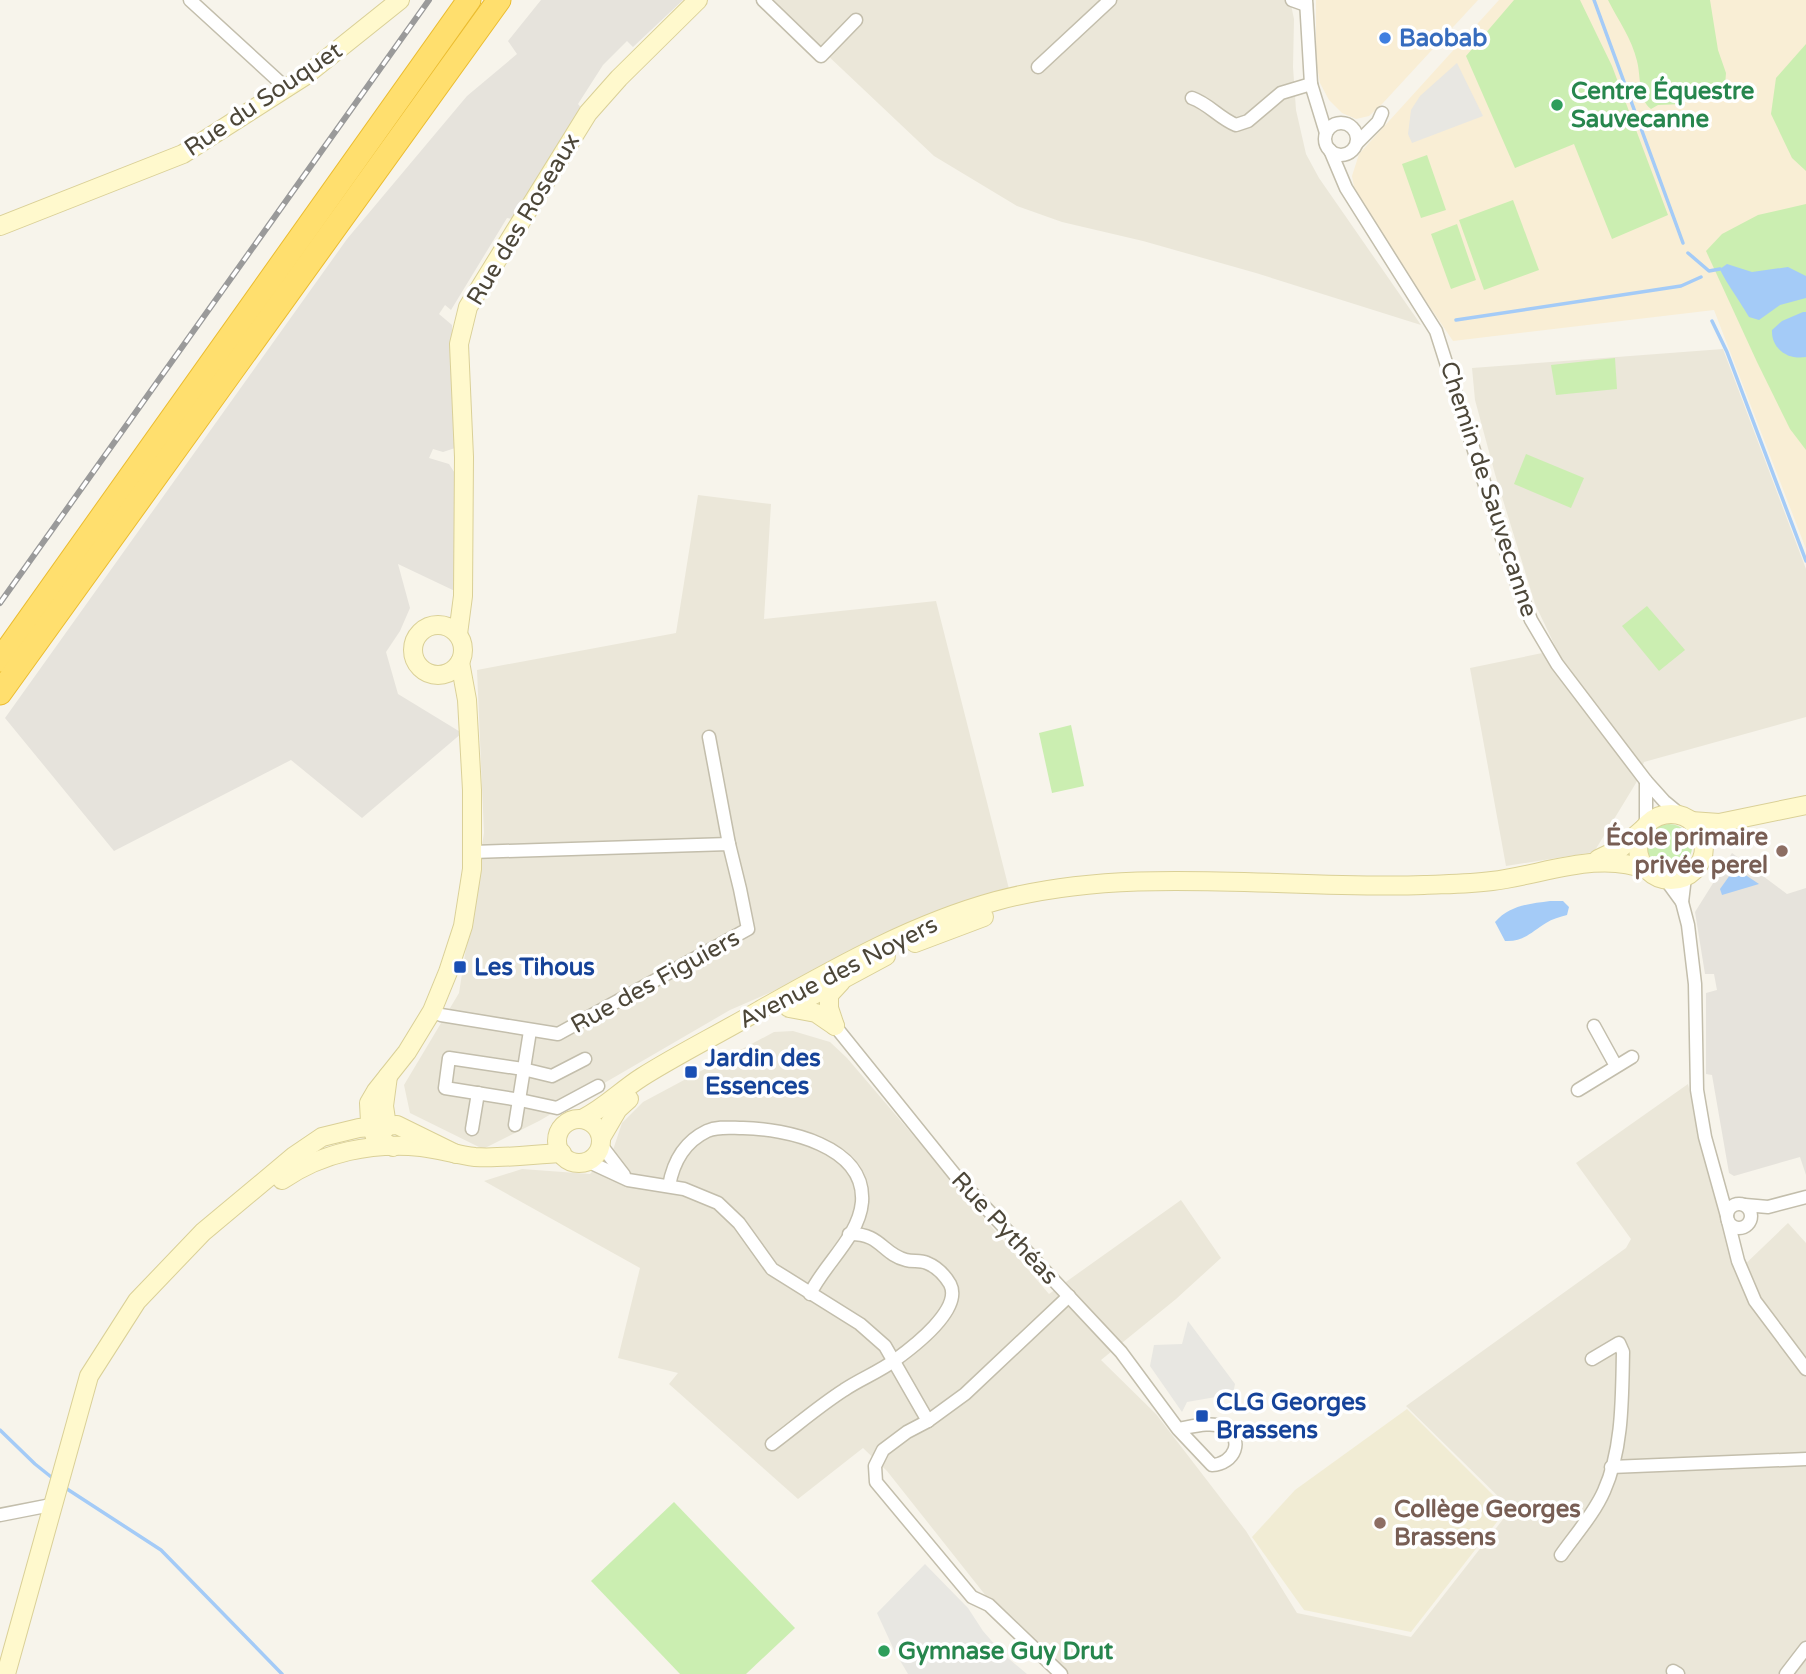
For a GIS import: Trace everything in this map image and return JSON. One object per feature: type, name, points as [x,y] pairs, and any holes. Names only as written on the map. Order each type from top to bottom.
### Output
[{"type":"highway","points":[[0,660],[469,0]]},
{"type":"highway","points":[[370,178],[493,0]]},
{"type":"highway","points":[[0,693],[499,0]]},
{"type":"street","points":[[190,0],[285,87]]},
{"type":"street","name":"Rue du Souquet","points":[[0,226],[183,154],[305,76],[400,0]]},
{"type":"street","name":"Rue des Roseaux","points":[[454,668],[463,648],[452,630],[461,610],[464,457],[459,344],[468,307],[588,113],[619,78],[698,0]]},
{"type":"street","points":[[763,0],[821,56],[856,20]]},
{"type":"street","points":[[1038,67],[1110,0]]},
{"type":"street","points":[[1292,0],[1306,3],[1313,89],[1326,133],[1325,144],[1330,150],[1342,155],[1378,122],[1382,113],[1368,123],[1344,123],[1329,128],[1326,133]]},
{"type":"street","points":[[1192,98],[1205,103],[1225,121],[1236,125],[1248,121],[1281,93],[1313,89]]},
{"type":"street","points":[[1313,89],[1357,136],[1348,159],[1346,188]]},
{"type":"street","name":"Chemin de Sauvecanne","points":[[1330,150],[1346,188],[1436,331],[1513,573],[1531,620],[1558,664],[1646,781],[1664,801],[1687,818]]},
{"type":"street","points":[[393,1147],[378,1130],[369,1103],[407,1052],[432,1011],[463,926],[472,869],[472,790],[467,700],[454,668],[439,675],[422,670],[414,655],[416,638],[421,632],[437,625],[452,630]]},
{"type":"street","points":[[473,852],[729,844],[709,737]]},
{"type":"street","points":[[1646,781],[1645,827],[1638,845],[1642,863],[1647,870],[1666,880],[1682,902],[1688,925],[1695,984],[1697,1090],[1704,1137],[1738,1261],[1755,1301],[1806,1369]]},
{"type":"street","points":[[1645,827],[1662,815],[1719,823],[1806,805]]},
{"type":"street","points":[[1704,848],[1718,837],[1762,816]]},
{"type":"street","points":[[1666,880],[1685,877],[1699,865],[1704,848],[1703,838],[1687,818]]},
{"type":"street","name":"Avenue des Noyers","points":[[582,1119],[607,1106],[642,1077],[844,971],[1002,910],[1051,898],[1158,883],[1420,885],[1521,877],[1591,862],[1621,848],[1645,827]]},
{"type":"street","name":"Rue des Figuiers","points":[[432,1011],[441,1015],[558,1034],[748,929],[729,844]]},
{"type":"street","name":"Avenue des Noyers","points":[[1591,862],[1630,863],[1647,870]]},
{"type":"street","points":[[1682,902],[1685,877]]},
{"type":"street","points":[[835,1026],[829,1009],[829,995],[844,971]]},
{"type":"street","name":"Avenue des Noyers","points":[[601,1142],[618,1109],[633,1095],[814,994],[844,971]]},
{"type":"street","points":[[814,994],[816,1013]]},
{"type":"street","points":[[789,1008],[816,1013],[835,1026]]},
{"type":"street","name":"Rue Pythéas","points":[[835,1026],[948,1167],[1121,1352],[1178,1429],[1215,1472],[1235,1452],[1235,1441],[1230,1432],[1222,1426],[1178,1429]]},
{"type":"street","points":[[1594,1026],[1616,1066]]},
{"type":"street","points":[[515,1125],[530,1031]]},
{"type":"street","points":[[1577,1090],[1632,1057]]},
{"type":"street","points":[[586,1059],[552,1076],[449,1058],[445,1088],[557,1108],[598,1086]]},
{"type":"street","points":[[472,1129],[478,1093]]},
{"type":"street","points":[[509,1155],[559,1133],[568,1122],[582,1119],[595,1125],[601,1142],[628,1180]]},
{"type":"street","points":[[6,1674],[51,1494],[89,1376],[137,1301],[203,1233],[294,1156],[322,1137],[397,1125],[456,1154]]},
{"type":"street","points":[[669,1186],[681,1153],[690,1142],[707,1131],[718,1128],[760,1128],[789,1133],[816,1140],[831,1149],[849,1165],[857,1178],[862,1200],[860,1213],[849,1234],[810,1294]]},
{"type":"street","points":[[339,1153],[348,1143],[378,1130]]},
{"type":"street","points":[[559,1133],[559,1147],[562,1153],[573,1161],[587,1161],[628,1180],[669,1186],[719,1203],[738,1223],[772,1269],[877,1337],[895,1360],[928,1421]]},
{"type":"street","points":[[587,1161],[593,1157],[601,1142]]},
{"type":"street","points":[[203,1233],[302,1166],[339,1153],[366,1147],[420,1147],[477,1157],[562,1153]]},
{"type":"street","points":[[1718,1185],[1727,1195],[1751,1211],[1737,1251]]},
{"type":"street","points":[[1728,1219],[1729,1209],[1734,1205],[1768,1207],[1806,1197]]},
{"type":"street","points":[[1728,1219],[1738,1228],[1768,1207]]},
{"type":"street","points":[[772,1444],[843,1390],[895,1360],[938,1322],[952,1301],[952,1288],[942,1272],[934,1266],[923,1261],[907,1261],[897,1257],[869,1236],[849,1234]]},
{"type":"street","points":[[1060,1674],[989,1605],[972,1597],[876,1482],[875,1466],[883,1450],[965,1394],[1069,1296]]},
{"type":"street","points":[[1561,1555],[1602,1494],[1622,1418],[1623,1352],[1619,1343],[1592,1359]]},
{"type":"street","points":[[1611,1468],[1806,1459]]},
{"type":"street","points":[[0,1516],[51,1494]]},
{"type":"street","points":[[1786,1674],[1806,1648]]},
{"type":"shaded area","points":[[541,0],[683,0],[633,47],[627,41],[603,65],[578,104],[582,109],[512,219],[507,218],[451,310],[445,305],[439,314],[452,325],[456,440],[455,448],[443,452],[433,449],[429,458],[449,464],[458,478],[457,592],[398,564],[410,608],[400,631],[386,652],[398,694],[462,733],[362,818],[291,760],[114,851],[5,718],[347,239],[467,96],[517,54],[508,41]]},
{"type":"shaded area","points":[[769,0],[1290,0],[1294,19],[1296,110],[1306,154],[1319,178],[1421,325],[1256,273],[1143,241],[1062,222],[1017,206],[934,156]]},
{"type":"shaded area","points":[[1316,0],[1478,0],[1382,104],[1369,116],[1356,119],[1342,113],[1329,100],[1320,83],[1316,62]]},
{"type":"shaded area","points":[[1499,0],[1806,0],[1806,549],[1714,310],[1453,341],[1356,198],[1352,176],[1359,154]]},
{"type":"shaded area","points":[[1457,63],[1483,116],[1412,143],[1408,134],[1411,110],[1420,96]]},
{"type":"shaded area","points":[[1723,349],[1806,569],[1806,717],[1644,762],[1636,783],[1594,852],[1506,866],[1470,668],[1557,650],[1535,604],[1495,474],[1475,400],[1472,368]]},
{"type":"shaded area","points":[[698,495],[771,504],[764,619],[936,601],[1009,889],[730,1010],[539,1121],[483,1149],[410,1113],[404,1085],[459,993],[484,833],[477,670],[676,633]]},
{"type":"shaded area","points":[[1732,853],[1787,894],[1806,888],[1806,1175],[1800,1157],[1734,1176],[1729,1173],[1712,1075],[1706,1074],[1706,993],[1717,990],[1714,974],[1705,974],[1695,912]]},
{"type":"shaded area","points":[[793,1031],[830,1042],[847,1058],[1049,1294],[1181,1200],[1221,1258],[1101,1360],[1156,1414],[1246,1531],[1297,1613],[1411,1637],[1511,1509],[1406,1406],[1626,1248],[1631,1239],[1576,1163],[1688,1084],[1704,1154],[1738,1271],[1788,1223],[1806,1243],[1806,1674],[1068,1674],[990,1601],[887,1471],[863,1448],[798,1499],[669,1384],[678,1373],[618,1358],[640,1268],[484,1181],[522,1169],[590,1174],[613,1150],[622,1123],[643,1102],[774,1032]]},
{"type":"shaded area","points":[[1188,1321],[1235,1384],[1233,1394],[1187,1402],[1182,1412],[1150,1366],[1154,1345],[1182,1344]]},
{"type":"shaded area","name":"Collège Georges Brassens","points":[[1407,1409],[1507,1509],[1411,1632],[1304,1610],[1252,1537],[1295,1490]]},
{"type":"shaded area","points":[[925,1564],[968,1608],[1003,1654],[1027,1674],[908,1674],[877,1613]]},
{"type":"green space","name":"Centre Équestre Sauvecanne","points":[[1514,0],[1580,0],[1612,66],[1668,215],[1612,239],[1574,144],[1515,168],[1466,56]]},
{"type":"green space","points":[[1608,0],[1710,0],[1718,50],[1726,73],[1725,86],[1717,92],[1699,91],[1683,104],[1658,105],[1651,109],[1642,93],[1632,45]]},
{"type":"green space","points":[[1806,44],[1806,171],[1792,158],[1771,114],[1776,78]]},
{"type":"green space","points":[[1427,155],[1446,210],[1421,218],[1402,164]]},
{"type":"green space","points":[[1513,200],[1539,270],[1484,290],[1459,220]]},
{"type":"green space","points":[[1806,204],[1806,450],[1790,429],[1706,251],[1722,234],[1758,215]]},
{"type":"green space","points":[[1457,224],[1476,280],[1451,289],[1431,234]]},
{"type":"green space","points":[[1615,358],[1617,389],[1556,395],[1551,365]]},
{"type":"green space","points":[[1526,454],[1584,478],[1571,508],[1514,484]]},
{"type":"green space","points":[[1647,606],[1685,650],[1659,671],[1622,626]]},
{"type":"green space","points":[[1071,725],[1084,786],[1052,793],[1039,733]]},
{"type":"green space","points":[[1669,824],[1685,831],[1692,847],[1685,863],[1669,870],[1653,863],[1646,847],[1653,831]]},
{"type":"green space","points":[[674,1502],[795,1628],[746,1674],[680,1674],[591,1581]]},
{"type":"water","points":[[1727,264],[1752,272],[1788,267],[1806,276],[1806,298],[1780,305],[1759,320],[1749,317],[1720,269]]},
{"type":"water","points":[[1806,312],[1806,357],[1793,357],[1782,352],[1774,343],[1772,330],[1782,321]]},
{"type":"water","points":[[1735,868],[1759,884],[1722,895],[1720,889]]},
{"type":"water","points":[[1563,901],[1569,907],[1567,915],[1548,922],[1522,938],[1505,941],[1495,922],[1501,916],[1520,906]]},
{"type":"waterway","points":[[1594,0],[1683,243]]},
{"type":"waterway","points":[[1688,253],[1709,271],[1720,269]]},
{"type":"waterway","points":[[1456,320],[1681,286],[1701,277]]},
{"type":"waterway","points":[[1712,321],[1727,352],[1806,561]]},
{"type":"waterway","points":[[0,1430],[55,1480]]},
{"type":"waterway","points":[[64,1487],[161,1550],[282,1674]]},
{"type":"railway","points":[[0,603],[429,0]]},
{"type":"place","name":"Baobab","points":[[1385,38]]},
{"type":"place","name":"Centre Équestre Sauvecanne","points":[[1557,105]]},
{"type":"place","name":"École primaire privée perel","points":[[1782,851]]},
{"type":"place","name":"Les Tihous","points":[[460,967]]},
{"type":"place","name":"Jardin des Essences","points":[[691,1072]]},
{"type":"place","name":"CLG Georges Brassens","points":[[1202,1416]]},
{"type":"place","name":"Collège Georges Brassens","points":[[1380,1523]]},
{"type":"place","name":"Gymnase Guy Drut","points":[[884,1651]]}]
